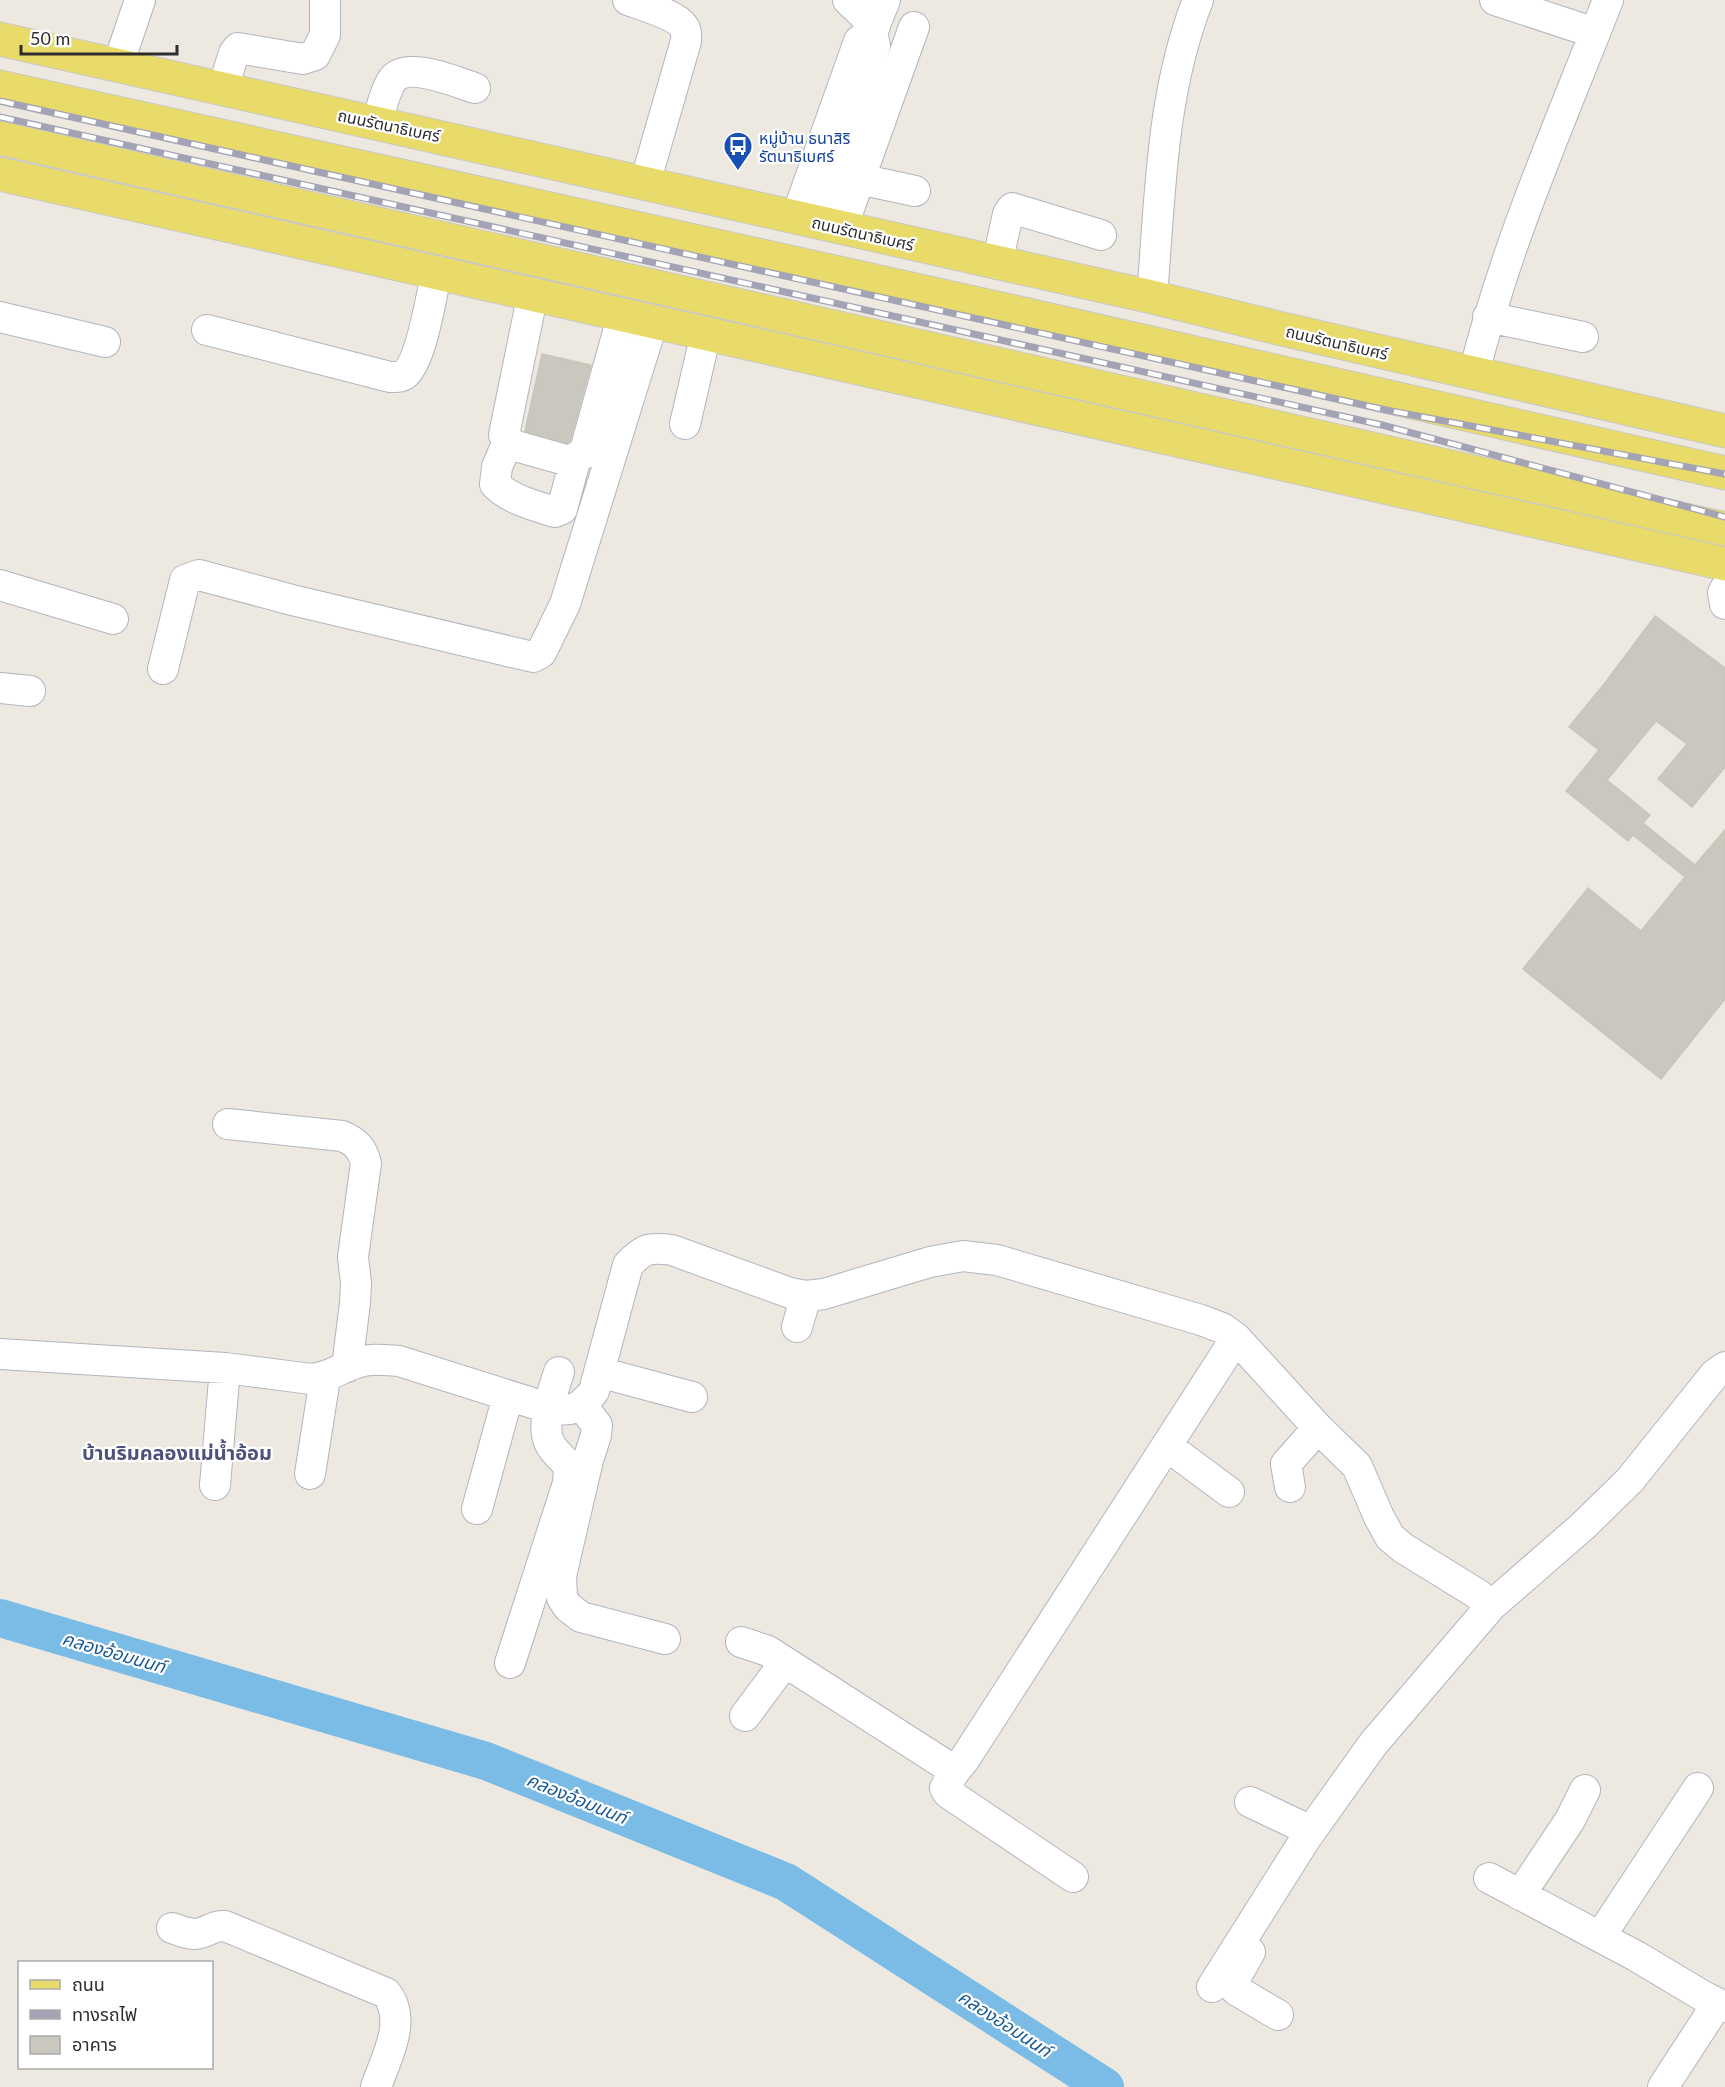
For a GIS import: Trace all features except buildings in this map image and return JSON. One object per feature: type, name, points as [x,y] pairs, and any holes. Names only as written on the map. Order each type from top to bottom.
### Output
[{"type":"main road","name":"ถนนรัตนาธิเบศร์","points":[[0,39],[443,136],[997,264],[1152,297],[1725,431]]},
{"type":"main road","points":[[0,87],[997,308],[1725,473]]},
{"type":"main road","points":[[443,136],[997,308]]},
{"type":"main road","points":[[0,138],[1725,529]]},
{"type":"main road","points":[[0,174],[1725,564]]},
{"type":"main road","points":[[386,260],[984,361]]},
{"type":"street","points":[[118,65],[140,0]]},
{"type":"street","points":[[223,88],[237,48],[303,59],[315,55],[325,35],[325,0]]},
{"type":"street","points":[[627,0],[671,17],[680,22],[686,30],[686,41],[645,183]]},
{"type":"street","points":[[819,223],[859,42],[877,19],[848,0]]},
{"type":"street","points":[[1152,297],[1164,154],[1173,89],[1189,23],[1198,0]]},
{"type":"street","points":[[1495,0],[1595,33]]},
{"type":"street","points":[[1474,373],[1488,317],[1541,165],[1608,0]]},
{"type":"street","points":[[819,223],[860,179],[914,27]]},
{"type":"street","points":[[377,122],[392,81],[401,73],[416,71],[475,88]]},
{"type":"street","points":[[860,179],[915,191]]},
{"type":"street","points":[[997,264],[1008,214],[1012,208],[1101,235]]},
{"type":"street","points":[[207,330],[390,377],[400,377],[406,373],[418,355],[436,271]]},
{"type":"street","points":[[533,293],[504,435],[516,446],[568,461],[584,454],[638,317]]},
{"type":"street","points":[[0,317],[105,342]]},
{"type":"street","points":[[163,669],[184,580],[199,575],[292,600],[533,657],[541,653],[565,604],[638,317]]},
{"type":"street","points":[[1488,317],[1583,338]]},
{"type":"street","points":[[685,424],[706,333]]},
{"type":"street","points":[[508,441],[497,467],[495,484],[501,490],[517,498],[555,512],[562,508],[576,457]]},
{"type":"street","points":[[0,585],[113,619]]},
{"type":"street","points":[[1725,589],[1725,604]]},
{"type":"street","points":[[0,688],[30,691]]},
{"type":"street","points":[[228,1124],[342,1136],[355,1142],[363,1151],[366,1163],[353,1257],[356,1283],[355,1303],[310,1474]]},
{"type":"street","points":[[0,1354],[225,1368],[292,1377],[336,1372],[376,1359],[399,1361],[548,1408],[569,1410],[582,1406],[594,1391],[628,1265],[640,1253],[652,1247],[672,1250],[790,1293],[806,1296],[824,1294],[930,1262],[963,1256],[997,1260],[1222,1328],[1236,1338],[1318,1428],[1357,1466],[1390,1537],[1402,1548],[1479,1595],[1491,1606]]},
{"type":"street","points":[[797,1327],[806,1296]]},
{"type":"street","points":[[1073,1877],[948,1793],[945,1788],[1236,1338]]},
{"type":"street","points":[[1212,1987],[1308,1835],[1373,1744],[1491,1606],[1583,1527],[1630,1480],[1715,1374],[1725,1367]]},
{"type":"street","points":[[215,1485],[225,1368]]},
{"type":"street","points":[[510,1663],[568,1483],[569,1466],[550,1443],[547,1432],[548,1408],[559,1372]]},
{"type":"street","points":[[599,1372],[692,1397]]},
{"type":"street","points":[[477,1509],[508,1396]]},
{"type":"street","points":[[582,1406],[597,1425],[596,1436],[588,1460],[561,1576],[562,1598],[568,1607],[581,1617],[664,1639]]},
{"type":"street","points":[[1290,1487],[1286,1464],[1318,1428]]},
{"type":"street","points":[[1167,1446],[1229,1492]]},
{"type":"street","points":[[741,1642],[768,1651],[955,1771]]},
{"type":"street","points":[[745,1716],[785,1662]]},
{"type":"street","points":[[1600,1937],[1698,1788]]},
{"type":"street","points":[[1520,1895],[1570,1820],[1585,1790]]},
{"type":"street","points":[[1250,1802],[1308,1835]]},
{"type":"street","points":[[1278,2015],[1236,1990],[1234,1984],[1296,1873],[1306,1848],[1308,1835]]},
{"type":"street","points":[[1489,1878],[1721,2005],[1663,2087]]},
{"type":"street","points":[[171,1928],[191,1934],[201,1933],[216,1925],[225,1926],[386,1994],[393,2003],[396,2014],[394,2034],[376,2087]]},
{"type":"waterway","name":"คลองอ้อมนนท์","points":[[0,1618],[486,1761],[786,1882],[1105,2087]]},
{"type":"railway","points":[[0,101],[1386,410],[1725,474]]},
{"type":"railway","points":[[0,117],[1382,425],[1725,517]]},
{"type":"place","name":"หมู่บ้าน ธนาสิริ รัตนาธิเบศร์","points":[[738,172]]},
{"type":"district","name":"บ้านริมคลองแม่น้ำอ้อม","points":[[177,1452]]}]
